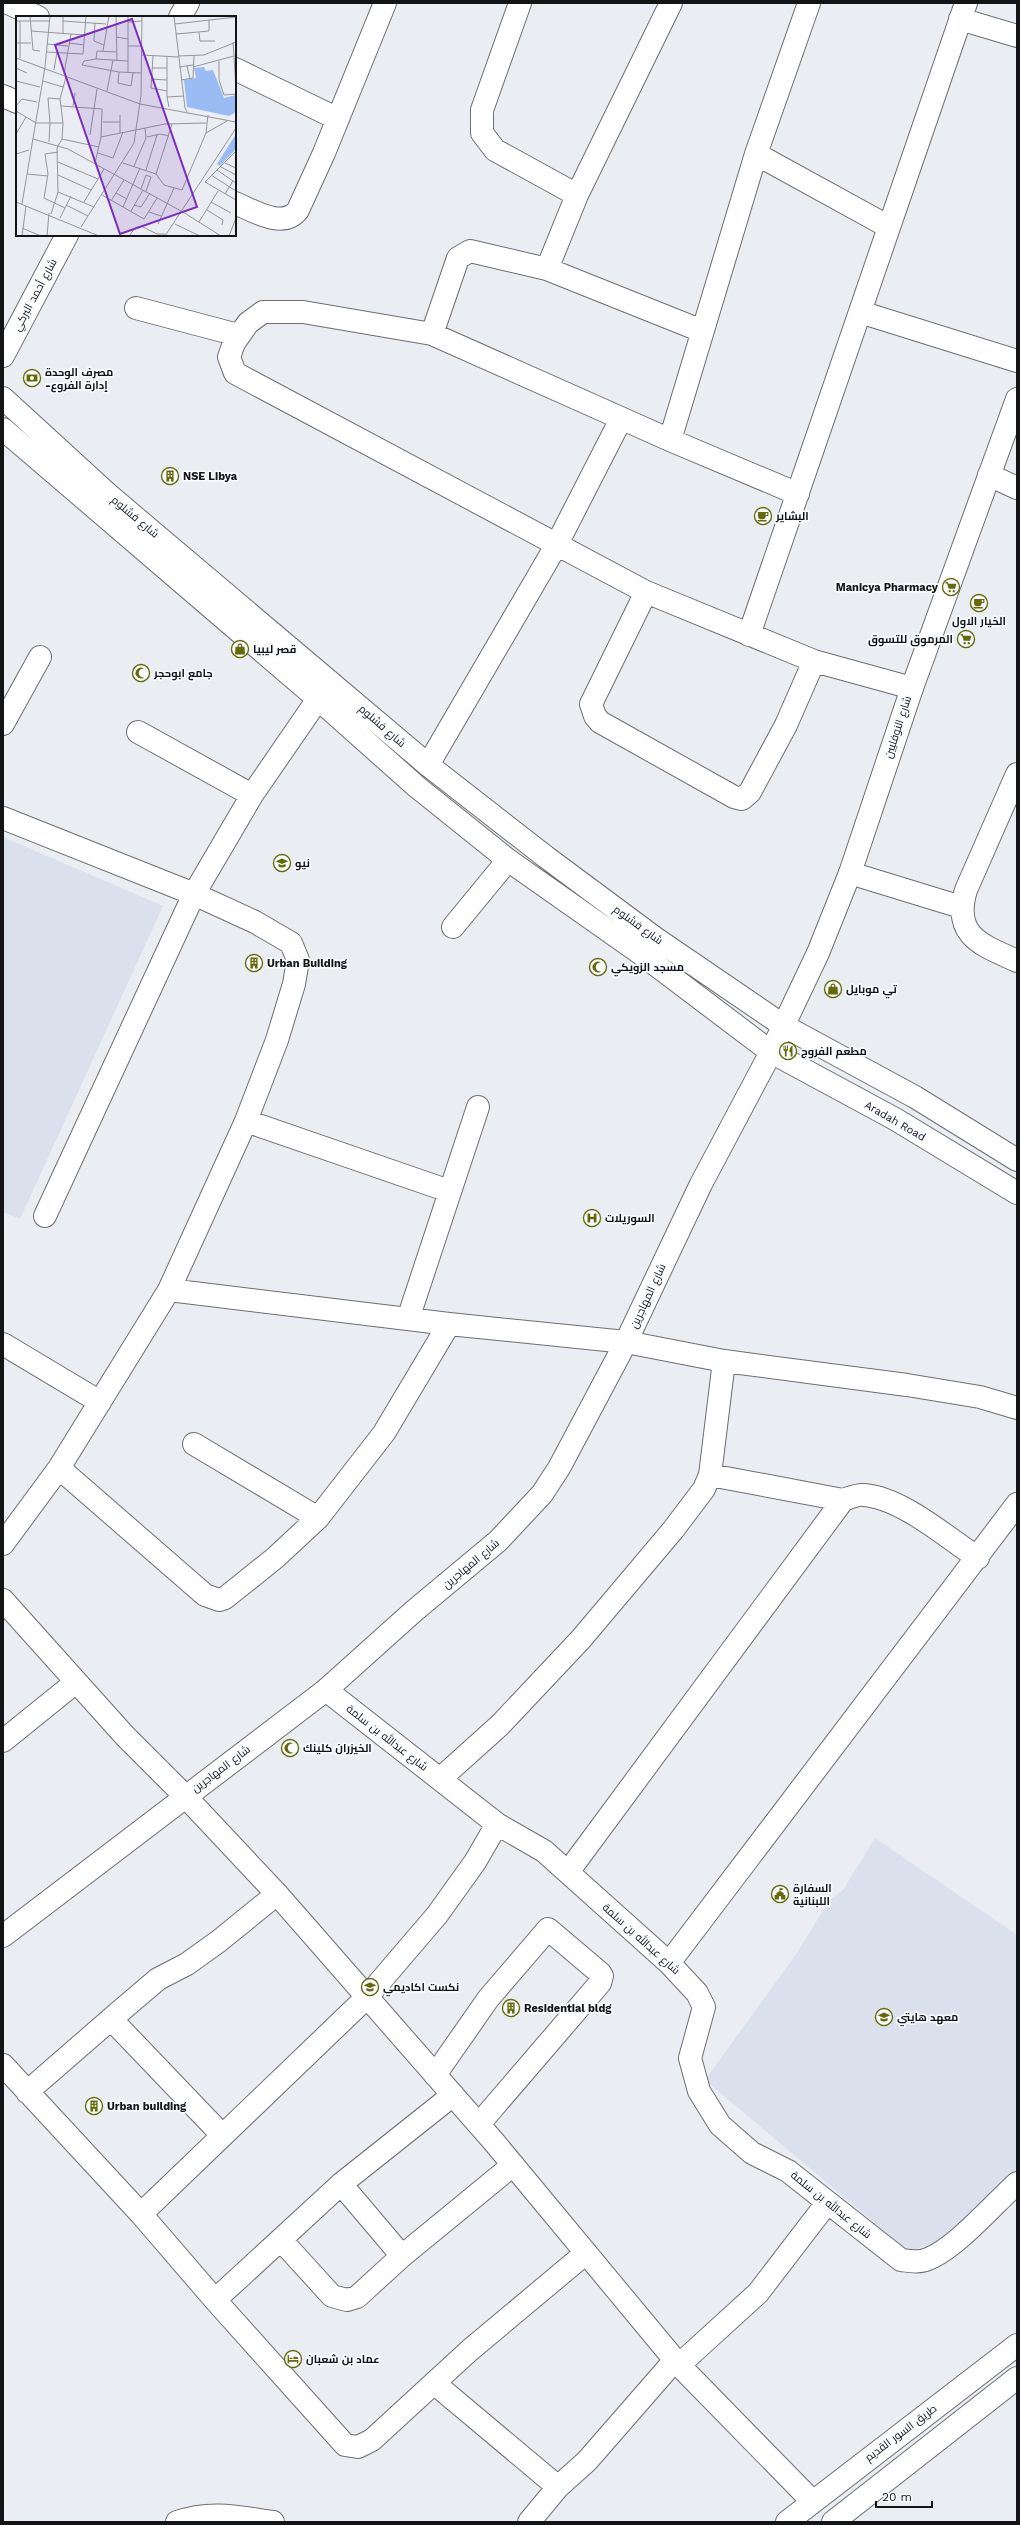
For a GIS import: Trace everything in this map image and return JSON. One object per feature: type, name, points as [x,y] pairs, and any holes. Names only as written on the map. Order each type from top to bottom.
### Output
[{"type":"street","points":[[8,3],[36,16]]},
{"type":"street","points":[[181,16],[188,3]]},
{"type":"street","points":[[236,203],[268,217],[283,219],[295,214],[338,119],[385,3]]},
{"type":"street","points":[[520,3],[482,110],[482,133],[495,150],[576,195]]},
{"type":"street","points":[[547,269],[576,195],[671,3]]},
{"type":"street","points":[[670,440],[756,154],[809,3]]},
{"type":"street","points":[[749,635],[963,11],[1017,36]]},
{"type":"street","points":[[236,69],[338,119]]},
{"type":"street","points":[[3,96],[16,102]]},
{"type":"street","points":[[756,154],[889,228]]},
{"type":"street","name":"شارع أحمد البركي","points":[[3,356],[66,236]]},
{"type":"street","points":[[432,334],[455,266],[462,254],[478,251],[547,269],[702,331]]},
{"type":"street","points":[[136,308],[238,336]]},
{"type":"street","points":[[798,494],[670,440],[432,334],[303,312],[271,311],[257,315],[238,336],[230,357],[235,373],[646,592],[814,661],[912,688]]},
{"type":"street","points":[[860,312],[1017,361]]},
{"type":"street","name":"شارع فشلوم","points":[[3,398],[110,496],[428,765],[647,945],[771,1052]]},
{"type":"street","name":"شارع النوفليين","points":[[771,1052],[818,953],[850,873],[912,688],[962,555],[1017,399]]},
{"type":"street","points":[[428,765],[557,544],[622,419]]},
{"type":"street","name":"شارع فشلوم","points":[[3,429],[318,699],[417,787],[508,860],[784,1026]]},
{"type":"street","points":[[989,475],[1017,488]]},
{"type":"street","points":[[646,592],[592,704],[595,716],[600,722],[734,797],[742,799],[750,792],[786,725],[814,661]]},
{"type":"street","points":[[3,724],[40,657]]},
{"type":"street","points":[[45,1216],[194,894],[252,795],[318,699]]},
{"type":"street","points":[[138,732],[252,795]]},
{"type":"street","points":[[1017,774],[1012,801],[966,890],[961,907],[964,928],[978,943],[1017,961]]},
{"type":"street","points":[[3,818],[194,894],[276,933],[291,943],[297,954],[294,984],[277,1040],[246,1121],[170,1290],[58,1468],[3,1544]]},
{"type":"street","points":[[453,927],[508,860]]},
{"type":"street","points":[[850,873],[961,907]]},
{"type":"street","points":[[784,1026],[915,1097],[1017,1160]]},
{"type":"street","name":"Aradah Road","points":[[771,1052],[895,1119],[1017,1194]]},
{"type":"street","name":"شارع المهاجرين","points":[[3,1936],[326,1690],[414,1611],[498,1541],[542,1494],[559,1468],[626,1342],[716,1153],[771,1052]]},
{"type":"street","points":[[408,1319],[449,1191],[478,1107]]},
{"type":"street","points":[[246,1121],[449,1191]]},
{"type":"street","points":[[170,1290],[450,1324],[626,1342],[724,1361],[907,1385],[980,1397],[1017,1408]]},
{"type":"street","points":[[58,1468],[205,1595],[219,1600],[225,1598],[275,1558],[318,1518],[380,1439],[450,1324]]},
{"type":"street","points":[[3,1344],[100,1402]]},
{"type":"street","points":[[440,1779],[500,1725],[581,1639],[673,1530],[704,1489],[710,1475],[724,1361]]},
{"type":"street","points":[[194,1444],[318,1518]]},
{"type":"street","points":[[710,1475],[843,1500],[863,1495],[894,1504],[978,1558]]},
{"type":"street","points":[[568,1872],[843,1500]]},
{"type":"street","points":[[670,1963],[978,1558],[1017,1504]]},
{"type":"street","points":[[3,1600],[125,1736],[185,1796],[277,1894],[366,1998],[453,2094],[677,2362],[812,2501]]},
{"type":"street","points":[[3,1740],[76,1682]]},
{"type":"street","name":"شارع عبدالله بن سلمة","points":[[326,1690],[497,1824],[540,1848],[670,1963],[697,1993],[704,2007],[690,2058],[699,2091],[720,2125],[752,2153],[788,2171],[900,2260],[918,2262],[928,2260],[945,2250],[1017,2182]]},
{"type":"street","points":[[141,2214],[366,1998],[437,1915],[475,1862],[497,1824]]},
{"type":"street","points":[[27,2092],[162,1976],[187,1964],[220,1941],[277,1894]]},
{"type":"street","points":[[435,2075],[488,1999],[548,1928],[600,1973],[602,1976],[600,1983],[478,2124]]},
{"type":"street","points":[[111,2019],[222,2135]]},
{"type":"street","points":[[3,2066],[141,2214],[215,2300],[345,2445],[358,2447],[372,2440],[434,2383],[586,2253]]},
{"type":"street","points":[[215,2300],[341,2184],[453,2094]]},
{"type":"street","points":[[281,2240],[332,2296],[347,2300],[357,2297],[402,2256],[513,2165]]},
{"type":"street","points":[[341,2184],[402,2256]]},
{"type":"street","points":[[528,2522],[558,2487],[587,2461],[677,2362],[758,2293],[827,2203]]},
{"type":"street","name":"طريق السور القديم","points":[[787,2522],[812,2501],[1017,2345]]},
{"type":"street","points":[[833,2522],[1017,2378]]},
{"type":"street","points":[[434,2383],[558,2487]]},
{"type":"street","points":[[177,2522],[196,2516],[217,2514],[273,2522]]},
{"type":"shaded area","points":[[3,837],[163,906],[20,1219],[3,1212]]},
{"type":"shaded area","name":"معهد هايتي","points":[[875,1838],[1017,1935],[1017,2170],[1003,2189],[933,2244],[908,2251],[705,2080],[797,1953],[828,1902],[843,1890]]},
{"type":"place","name":"مصرف الوحدة -إدارة الفروع","points":[[32,378]]},
{"type":"place","name":"NSE Libya","points":[[170,476]]},
{"type":"place","name":"البشاير","points":[[763,516]]},
{"type":"place","name":"Manicya Pharmacy","points":[[951,587]]},
{"type":"place","name":"الخيار الاول","points":[[979,603]]},
{"type":"place","name":"المرموق للتسوق","points":[[966,639]]},
{"type":"place","name":"قصر ليبيا","points":[[240,649]]},
{"type":"place","name":"جامع ابوحجر","points":[[141,673]]},
{"type":"place","name":"نيو","points":[[282,863]]},
{"type":"place","name":"Urban Building","points":[[254,963]]},
{"type":"place","name":"مسجد الزويكي","points":[[598,967]]},
{"type":"place","name":"تي موبايل","points":[[833,989]]},
{"type":"place","name":"مطعم الفروج","points":[[788,1051]]},
{"type":"place","name":"السوريلات","points":[[592,1218]]},
{"type":"place","name":"الخيزران كلينك","points":[[290,1748]]},
{"type":"place","name":"السفارة اللبنانية","points":[[780,1894]]},
{"type":"place","name":"نكست اكاديمي","points":[[370,1987]]},
{"type":"place","name":"Residential bldg","points":[[511,2008]]},
{"type":"place","name":"معهد هايتي","points":[[884,2017]]},
{"type":"place","name":"Urban building","points":[[94,2106]]},
{"type":"place","name":"عماد بن شعبان","points":[[293,2359]]}]
